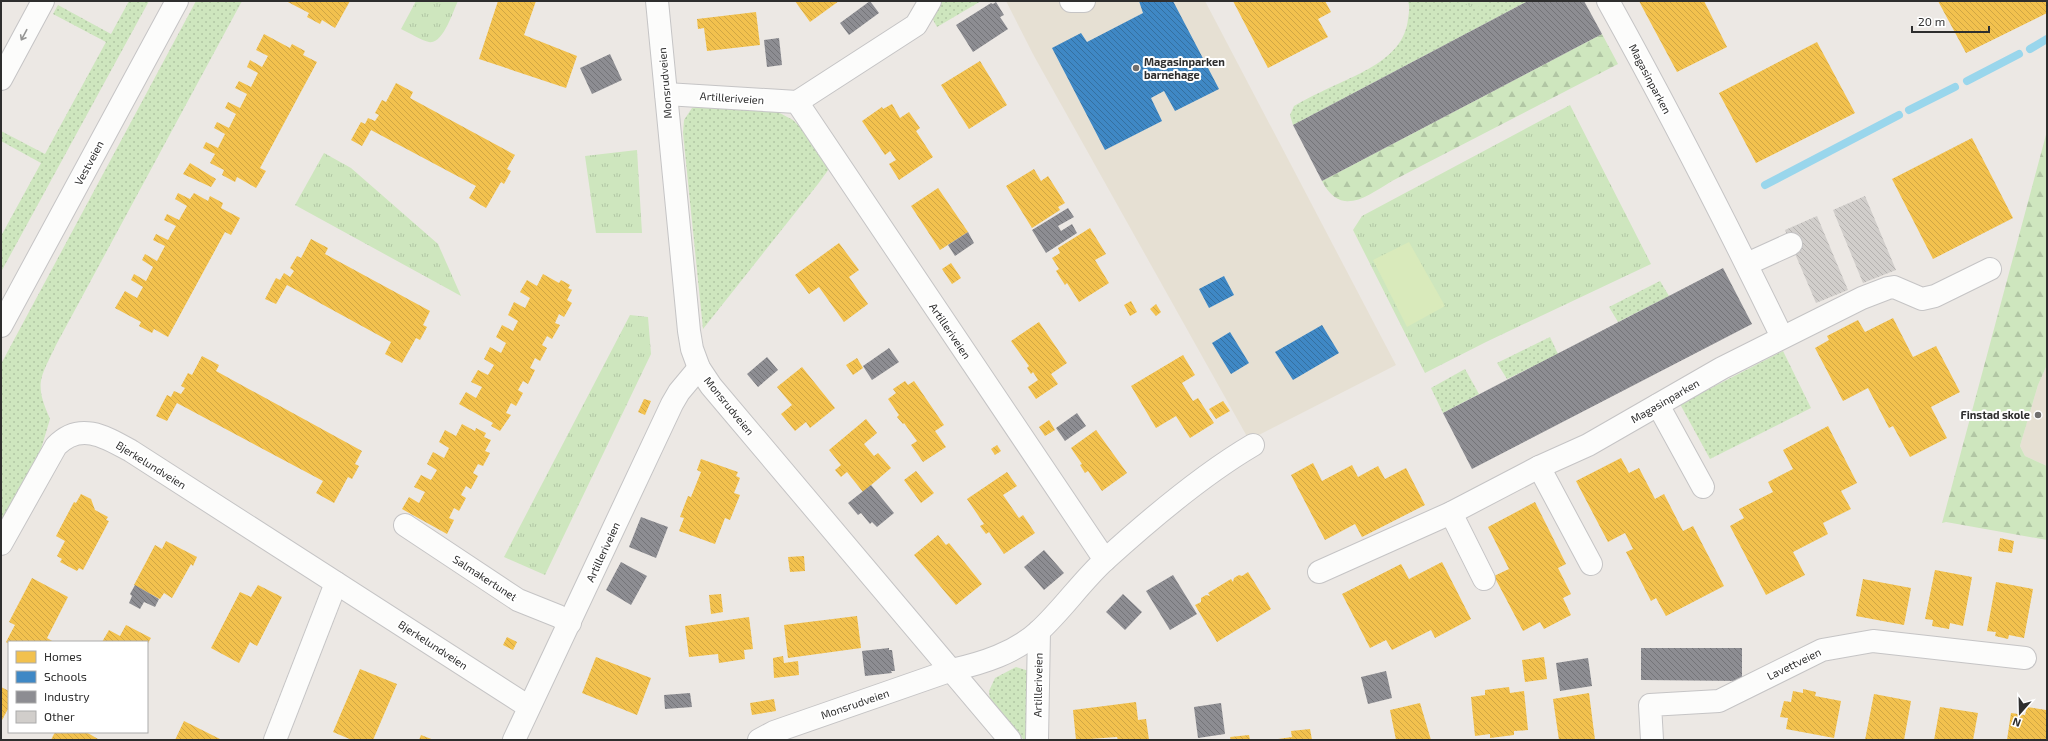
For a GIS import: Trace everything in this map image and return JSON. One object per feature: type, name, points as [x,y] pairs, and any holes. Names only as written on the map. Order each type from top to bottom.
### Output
[{"type":"street","points":[[1,79],[43,1]]},
{"type":"street","name":"Vestveien","points":[[1,326],[177,1]]},
{"type":"street","name":"Monsrudveien","points":[[657,1],[684,296],[692,349],[699,368],[711,386],[1010,740]]},
{"type":"street","points":[[797,102],[916,24],[930,1]]},
{"type":"street","points":[[1072,1],[1084,1]]},
{"type":"street","name":"Magasinparken","points":[[1319,572],[1451,513],[1538,467],[1588,445],[1722,368],[1782,337],[1747,264],[1608,1]]},
{"type":"street","name":"Artilleriveien","points":[[666,94],[797,102],[1105,560]]},
{"type":"street","points":[[1747,264],[1791,244]]},
{"type":"street","points":[[1782,337],[1888,288],[1901,289],[1922,300],[1935,296],[1990,269]]},
{"type":"street","name":"Artilleriveien","points":[[514,740],[672,404],[678,392],[699,368]]},
{"type":"street","points":[[1658,405],[1703,487]]},
{"type":"street","name":"Bjerkelundveien","points":[[1,544],[56,446],[69,436],[88,433],[113,440],[529,707]]},
{"type":"street","name":"Artilleriveien","points":[[952,670],[997,657],[1017,647],[1039,631],[1105,560],[1191,488],[1232,458],[1253,445]]},
{"type":"street","points":[[1538,467],[1591,564]]},
{"type":"street","points":[[1451,513],[1484,579]]},
{"type":"street","name":"Salmakertunet","points":[[405,525],[518,600],[558,616],[570,623]]},
{"type":"street","points":[[275,740],[336,583]]},
{"type":"street","name":"Artilleriveien","points":[[1037,740],[1039,631]]},
{"type":"street","name":"Lavettveien","points":[[1652,740],[1650,705],[1719,701],[1822,650],[1873,641],[2025,658]]},
{"type":"street","name":"Monsrudveien","points":[[759,740],[774,732],[952,670]]},
{"type":"shaded area","points":[[1006,1],[1205,1],[1396,365],[1249,440],[1034,56]]},
{"type":"shaded area","name":"Finstad skole","points":[[2047,365],[2047,466],[2025,456],[2020,446],[2038,385]]},
{"type":"green space","points":[[129,1],[149,1],[1,272],[1,236],[41,163],[1,141],[1,131],[45,154],[106,42],[53,14],[58,5],[111,34]]},
{"type":"green space","points":[[196,1],[242,1],[46,366],[41,381],[41,389],[45,407],[50,419],[41,449],[1,522],[1,364]]},
{"type":"green space","points":[[416,1],[458,1],[443,33],[434,42],[426,41],[401,29]]},
{"type":"green space","points":[[938,1],[981,1],[937,27],[931,16]]},
{"type":"green space","points":[[1408,1],[1528,1],[1293,125],[1290,115],[1294,106],[1375,65],[1397,46],[1404,34],[1408,19]]},
{"type":"green space","points":[[1454,1],[1490,1],[1476,8]]},
{"type":"green space","points":[[1602,34],[1618,64],[1392,181],[1373,193],[1355,200],[1346,201],[1337,199],[1329,192],[1322,181]]},
{"type":"green space","points":[[708,104],[774,110],[793,120],[808,135],[831,166],[703,329],[683,133],[684,120],[692,108]]},
{"type":"green space","points":[[1570,105],[1651,264],[1486,342],[1425,373],[1353,230],[1362,216]]},
{"type":"green space","points":[[2047,131],[2047,365],[2038,385],[2020,446],[2025,456],[2047,466],[2047,540],[1946,522],[1942,523]]},
{"type":"green space","points":[[637,150],[642,233],[596,233],[585,156]]},
{"type":"green space","points":[[324,153],[351,168],[438,244],[461,296],[295,205]]},
{"type":"green space","points":[[1409,242],[1445,306],[1407,327],[1373,260]]},
{"type":"green space","points":[[1660,281],[1669,296],[1618,322],[1609,307]]},
{"type":"green space","points":[[630,315],[648,317],[651,354],[545,575],[504,557]]},
{"type":"green space","points":[[1550,337],[1558,354],[1507,379],[1497,363]]},
{"type":"green space","points":[[1783,351],[1811,408],[1710,459],[1680,404]]},
{"type":"green space","points":[[1465,369],[1479,394],[1443,413],[1431,388]]},
{"type":"green space","points":[[1016,667],[1029,671],[1029,740],[1024,740],[990,701],[989,691],[995,678]]},
{"type":"building: Homes","points":[[286,1],[350,1],[335,28],[322,20],[320,24],[307,17],[309,13]]},
{"type":"building: Homes","points":[[498,1],[536,1],[524,35],[577,56],[566,88],[479,59]]},
{"type":"building: Homes","points":[[795,1],[839,1],[810,22]]},
{"type":"building: Homes","points":[[1233,1],[1325,1],[1331,12],[1318,19],[1328,37],[1268,68]]},
{"type":"building: Homes","points":[[1639,1],[1704,1],[1727,47],[1677,72]]},
{"type":"building: Homes","points":[[1938,1],[2047,1],[2047,13],[1966,53]]},
{"type":"building: Homes","points":[[756,12],[760,45],[707,51],[704,28],[698,29],[697,19]]},
{"type":"building: Homes","points":[[264,34],[290,48],[292,44],[305,51],[303,55],[317,62],[260,168],[266,171],[256,188],[237,177],[235,182],[222,175],[224,170],[210,163],[215,154],[203,148],[206,142],[218,148],[225,134],[214,128],[217,122],[229,128],[236,114],[225,108],[228,102],[240,108],[247,94],[235,88],[239,81],[251,87],[258,73],[247,67],[250,60],[262,67],[268,56],[256,50]]},
{"type":"building: Homes","points":[[1817,42],[1855,113],[1756,163],[1719,93]]},
{"type":"building: Homes","points":[[980,61],[1007,105],[969,129],[941,85]]},
{"type":"building: Homes","points":[[396,83],[413,92],[410,98],[515,155],[507,169],[511,171],[504,184],[501,182],[486,208],[469,198],[476,186],[371,130],[362,146],[351,140],[361,122],[365,124],[368,118],[375,121],[379,115],[375,113],[382,100],[386,102]]},
{"type":"building: Homes","points":[[892,104],[900,118],[909,112],[920,128],[916,131],[933,157],[899,180],[889,164],[896,160],[890,151],[885,155],[862,121],[882,107],[883,109]]},
{"type":"building: Homes","points":[[1972,138],[2013,218],[1933,259],[1892,179]]},
{"type":"building: Homes","points":[[190,163],[216,179],[211,187],[183,174]]},
{"type":"building: Homes","points":[[1034,169],[1041,181],[1048,176],[1065,203],[1058,207],[1060,210],[1032,228],[1006,186]]},
{"type":"building: Homes","points":[[938,188],[968,232],[940,250],[911,206]]},
{"type":"building: Homes","points":[[178,193],[190,199],[194,193],[208,201],[210,196],[223,203],[221,208],[240,218],[231,235],[225,232],[168,337],[154,329],[152,333],[139,326],[141,322],[115,308],[125,291],[137,298],[143,287],[131,280],[134,274],[146,281],[153,267],[142,260],[145,254],[157,261],[165,246],[153,240],[156,234],[168,240],[176,226],[164,220],[167,214],[179,220],[187,206],[175,199]]},
{"type":"building: Homes","points":[[1090,228],[1106,254],[1095,260],[1109,283],[1079,302],[1067,283],[1065,285],[1056,271],[1059,269],[1052,258],[1060,253],[1058,248]]},
{"type":"building: Homes","points":[[311,239],[328,248],[325,254],[430,311],[423,325],[427,327],[420,340],[416,338],[402,363],[385,354],[391,342],[287,285],[276,304],[265,299],[276,278],[280,280],[284,273],[290,277],[294,271],[290,268],[297,256],[301,258]]},
{"type":"building: Homes","points":[[839,243],[859,270],[849,277],[868,304],[844,322],[819,287],[809,294],[795,275]]},
{"type":"building: Homes","points":[[951,263],[961,278],[952,284],[942,269]]},
{"type":"building: Homes","points":[[543,274],[559,283],[561,280],[570,285],[568,288],[572,290],[567,300],[572,303],[564,317],[559,314],[555,323],[560,325],[552,339],[547,336],[542,345],[547,348],[540,361],[535,358],[530,368],[535,370],[528,384],[523,381],[518,390],[523,393],[516,406],[511,403],[506,413],[511,415],[500,431],[491,426],[493,423],[459,404],[466,392],[476,398],[482,387],[471,382],[478,370],[488,375],[494,365],[484,359],[490,347],[501,353],[506,343],[496,337],[502,325],[513,331],[518,321],[508,315],[514,302],[525,308],[530,298],[520,292],[527,280],[537,286]]},
{"type":"building: Homes","points":[[1131,301],[1137,312],[1130,316],[1124,305]]},
{"type":"building: Homes","points":[[1156,304],[1161,312],[1156,316],[1150,309]]},
{"type":"building: Homes","points":[[1893,318],[1913,357],[1936,346],[1960,392],[1931,407],[1947,438],[1910,457],[1893,426],[1889,428],[1868,388],[1843,401],[1815,348],[1829,340],[1827,336],[1858,320],[1865,332]]},
{"type":"building: Homes","points":[[1039,322],[1067,363],[1051,374],[1058,384],[1036,399],[1028,387],[1038,380],[1033,372],[1031,374],[1027,368],[1029,366],[1011,341]]},
{"type":"building: Homes","points":[[1183,355],[1195,375],[1182,383],[1193,401],[1198,398],[1214,423],[1190,438],[1176,416],[1156,428],[1131,386]]},
{"type":"building: Homes","points":[[202,356],[219,365],[216,371],[362,451],[355,464],[359,466],[352,479],[348,477],[334,503],[316,493],[323,481],[177,403],[167,421],[156,416],[167,395],[171,397],[174,391],[181,394],[185,388],[181,386],[188,373],[192,375]]},
{"type":"building: Homes","points":[[857,358],[863,368],[853,375],[846,365]]},
{"type":"building: Homes","points":[[802,367],[835,408],[810,428],[806,422],[795,431],[781,414],[792,405],[777,387]]},
{"type":"building: Homes","points":[[905,381],[908,385],[914,381],[944,425],[935,431],[946,447],[923,462],[911,445],[917,441],[904,423],[903,424],[897,417],[899,415],[888,399],[896,393],[893,389]]},
{"type":"building: Homes","points":[[644,399],[651,401],[645,415],[638,412]]},
{"type":"building: Homes","points":[[1223,401],[1230,411],[1216,419],[1209,409]]},
{"type":"building: Homes","points":[[866,419],[877,433],[864,444],[874,456],[878,453],[891,468],[863,492],[847,472],[841,477],[835,470],[841,465],[829,450]]},
{"type":"building: Homes","points":[[1049,420],[1055,430],[1045,436],[1039,427]]},
{"type":"building: Homes","points":[[462,424],[475,431],[476,428],[486,433],[484,437],[491,440],[485,451],[490,453],[483,466],[478,464],[473,473],[478,476],[471,489],[466,486],[461,495],[466,498],[459,511],[454,508],[449,518],[454,520],[447,534],[402,509],[409,497],[419,503],[425,492],[414,487],[421,475],[431,480],[437,470],[427,464],[433,452],[444,458],[449,448],[439,442],[445,430],[456,436]]},
{"type":"building: Homes","points":[[1828,426],[1857,483],[1841,491],[1851,509],[1823,523],[1828,534],[1793,552],[1805,575],[1766,595],[1730,526],[1744,518],[1739,509],[1773,492],[1768,482],[1793,469],[1783,450]]},
{"type":"building: Homes","points":[[1096,430],[1127,473],[1102,491],[1088,471],[1085,473],[1080,465],[1082,464],[1071,448]]},
{"type":"building: Homes","points":[[997,445],[1001,451],[995,455],[991,449]]},
{"type":"building: Homes","points":[[1621,458],[1629,473],[1639,468],[1655,499],[1664,494],[1683,531],[1693,526],[1724,586],[1666,616],[1656,598],[1651,601],[1626,552],[1633,549],[1625,533],[1608,542],[1576,481]]},
{"type":"building: Homes","points":[[701,459],[738,472],[736,476],[740,478],[734,493],[740,495],[730,520],[725,518],[715,544],[679,531],[684,518],[680,517],[688,496],[691,497],[701,472],[697,470]]},
{"type":"building: Homes","points":[[1313,463],[1322,481],[1352,465],[1358,477],[1378,466],[1385,479],[1406,468],[1425,505],[1362,537],[1355,524],[1325,540],[1291,475]]},
{"type":"building: Homes","points":[[916,471],[934,493],[921,503],[904,480]]},
{"type":"building: Homes","points":[[1007,472],[1017,486],[1003,495],[1019,518],[1023,515],[1035,533],[1004,554],[989,532],[986,534],[980,526],[984,524],[967,499]]},
{"type":"building: Homes","points":[[81,494],[91,499],[95,510],[108,517],[106,520],[109,521],[83,570],[79,568],[77,571],[60,562],[62,559],[57,556],[65,541],[56,536],[74,502],[76,503]]},
{"type":"building: Homes","points":[[1535,502],[1566,564],[1558,568],[1571,594],[1563,598],[1571,615],[1544,629],[1540,622],[1523,631],[1494,576],[1509,569],[1488,527]]},
{"type":"building: Homes","points":[[938,535],[946,545],[949,543],[982,584],[956,605],[914,555]]},
{"type":"building: Homes","points":[[2000,538],[2014,541],[2012,553],[1998,551]]},
{"type":"building: Homes","points":[[166,541],[197,557],[193,566],[191,564],[172,598],[164,593],[160,599],[134,585],[155,545],[162,549]]},
{"type":"building: Homes","points":[[804,556],[805,571],[790,572],[788,557]]},
{"type":"building: Homes","points":[[1442,562],[1471,619],[1435,638],[1431,630],[1392,650],[1386,640],[1370,648],[1342,594],[1401,564],[1409,579]]},
{"type":"building: Homes","points":[[1935,570],[1972,577],[1963,626],[1950,623],[1949,629],[1932,626],[1933,620],[1925,619]]},
{"type":"building: Homes","points":[[1248,572],[1271,609],[1217,642],[1195,605],[1201,602],[1201,598],[1206,595],[1210,596],[1208,593],[1231,579],[1233,582],[1234,578],[1239,575],[1242,576]]},
{"type":"building: Homes","points":[[32,578],[68,597],[47,638],[52,641],[8,641],[8,643],[6,642],[15,625],[9,622]]},
{"type":"building: Homes","points":[[1863,579],[1911,588],[1904,625],[1856,616]]},
{"type":"building: Homes","points":[[1996,582],[2033,589],[2024,638],[2009,635],[2008,639],[1995,636],[1996,632],[1987,631]]},
{"type":"building: Homes","points":[[258,585],[282,597],[257,646],[250,642],[239,663],[211,648],[240,592],[251,597]]},
{"type":"building: Homes","points":[[721,594],[723,612],[711,614],[709,595]]},
{"type":"building: Homes","points":[[857,616],[861,648],[788,658],[784,625]]},
{"type":"building: Homes","points":[[749,617],[753,649],[744,650],[745,659],[719,663],[718,654],[689,657],[685,626]]},
{"type":"building: Homes","points":[[126,625],[151,638],[148,643],[148,641],[103,641],[109,630],[120,636]]},
{"type":"building: Homes","points":[[507,637],[517,642],[513,650],[503,645]]},
{"type":"building: Homes","points":[[783,656],[784,663],[798,661],[799,675],[774,678],[773,658]]},
{"type":"building: Homes","points":[[596,657],[651,678],[637,715],[582,693]]},
{"type":"building: Homes","points":[[1544,657],[1547,679],[1525,682],[1522,660]]},
{"type":"building: Homes","points":[[360,669],[397,684],[373,740],[352,740],[333,732]]},
{"type":"building: Homes","points":[[1,687],[8,690],[8,709],[1,722]]},
{"type":"building: Homes","points":[[1509,687],[1510,693],[1524,691],[1528,730],[1514,731],[1514,735],[1490,738],[1490,734],[1475,736],[1471,697],[1485,695],[1485,690]]},
{"type":"building: Homes","points":[[1803,689],[1816,692],[1815,696],[1841,701],[1834,738],[1786,729],[1788,718],[1780,717],[1784,701],[1791,702],[1793,691],[1803,693]]},
{"type":"building: Homes","points":[[1589,693],[1595,740],[1559,740],[1553,699]]},
{"type":"building: Homes","points":[[1874,694],[1911,701],[1904,740],[1865,740]]},
{"type":"building: Homes","points":[[774,699],[776,711],[752,715],[750,703]]},
{"type":"building: Homes","points":[[1136,702],[1138,720],[1146,719],[1149,740],[1118,740],[1117,737],[1076,740],[1073,710]]},
{"type":"building: Homes","points":[[1420,703],[1431,740],[1396,740],[1390,710]]},
{"type":"building: Homes","points":[[1940,707],[1978,713],[1973,740],[1934,740]]},
{"type":"building: Homes","points":[[2027,707],[2046,710],[2047,740],[2007,740],[2011,713],[2025,715]]},
{"type":"building: Homes","points":[[184,721],[220,739],[220,740],[175,740]]},
{"type":"building: Homes","points":[[1310,729],[1312,740],[1271,740],[1292,737],[1291,731]]},
{"type":"building: Homes","points":[[54,733],[88,733],[98,739],[51,740]]},
{"type":"building: Homes","points":[[421,735],[434,740],[419,740]]},
{"type":"building: Homes","points":[[1249,735],[1250,740],[1231,740],[1230,737]]},
{"type":"building: Schools","name":"Magasinparken barnehage","points":[[1139,1],[1173,1],[1219,89],[1175,111],[1164,91],[1151,98],[1162,121],[1105,150],[1052,48],[1081,33],[1087,42],[1143,13]]},
{"type":"building: Schools","points":[[1224,276],[1234,295],[1209,308],[1199,289]]},
{"type":"building: Schools","points":[[1322,325],[1339,353],[1293,380],[1275,352]]},
{"type":"building: Schools","points":[[1230,332],[1249,363],[1231,374],[1212,343]]},
{"type":"building: Industry","points":[[870,1],[879,13],[849,35],[840,23]]},
{"type":"building: Industry","points":[[1528,1],[1584,1],[1602,34],[1322,181],[1293,125]]},
{"type":"building: Industry","points":[[996,2],[1004,15],[1000,17],[1008,29],[973,52],[956,25],[991,3],[993,4]]},
{"type":"building: Industry","points":[[779,38],[782,65],[767,67],[764,40]]},
{"type":"building: Industry","points":[[610,54],[622,80],[592,94],[580,68]]},
{"type":"building: Industry","points":[[1068,208],[1074,217],[1058,226],[1061,231],[1072,224],[1077,233],[1046,253],[1032,230]]},
{"type":"building: Industry","points":[[968,232],[974,243],[955,256],[948,245]]},
{"type":"building: Industry","points":[[1723,268],[1752,324],[1472,469],[1443,413]]},
{"type":"building: Industry","points":[[889,348],[899,362],[872,380],[863,366]]},
{"type":"building: Industry","points":[[767,357],[778,370],[758,387],[747,374]]},
{"type":"building: Industry","points":[[1077,413],[1086,426],[1065,441],[1056,428]]},
{"type":"building: Industry","points":[[871,485],[894,513],[877,527],[872,522],[870,524],[861,513],[858,515],[848,503]]},
{"type":"building: Industry","points":[[641,517],[668,527],[656,558],[629,547]]},
{"type":"building: Industry","points":[[1044,550],[1064,573],[1044,590],[1024,567]]},
{"type":"building: Industry","points":[[621,562],[647,576],[631,605],[606,590]]},
{"type":"building: Industry","points":[[1173,575],[1197,614],[1170,630],[1146,591]]},
{"type":"building: Industry","points":[[135,585],[159,599],[155,607],[144,602],[140,609],[129,603],[132,596],[130,594]]},
{"type":"building: Industry","points":[[1123,594],[1142,612],[1125,630],[1106,612]]},
{"type":"building: Industry","points":[[889,648],[889,650],[892,650],[895,671],[891,671],[892,673],[865,676],[862,651]]},
{"type":"building: Industry","points":[[1641,648],[1742,648],[1742,681],[1641,680]]},
{"type":"building: Industry","points":[[1588,658],[1592,686],[1560,691],[1556,663]]},
{"type":"building: Industry","points":[[1386,671],[1392,698],[1368,704],[1361,677]]},
{"type":"building: Industry","points":[[690,693],[692,707],[665,709],[664,695]]},
{"type":"building: Industry","points":[[1221,703],[1225,734],[1198,738],[1194,707]]},
{"type":"building: Other","points":[[1865,196],[1896,270],[1863,283],[1833,210]]},
{"type":"building: Other","points":[[1817,216],[1848,290],[1816,303],[1785,230]]},
{"type":"waterway","points":[[2030,49],[2047,39]]},
{"type":"waterway","points":[[1967,81],[2019,54]]},
{"type":"waterway","points":[[1909,110],[1955,87]]},
{"type":"waterway","points":[[1765,185],[1899,115]]},
{"type":"place","name":"Magasinparken barnehage","points":[[1136,68]]},
{"type":"place","name":"Finstad skole","points":[[2038,415]]}]
